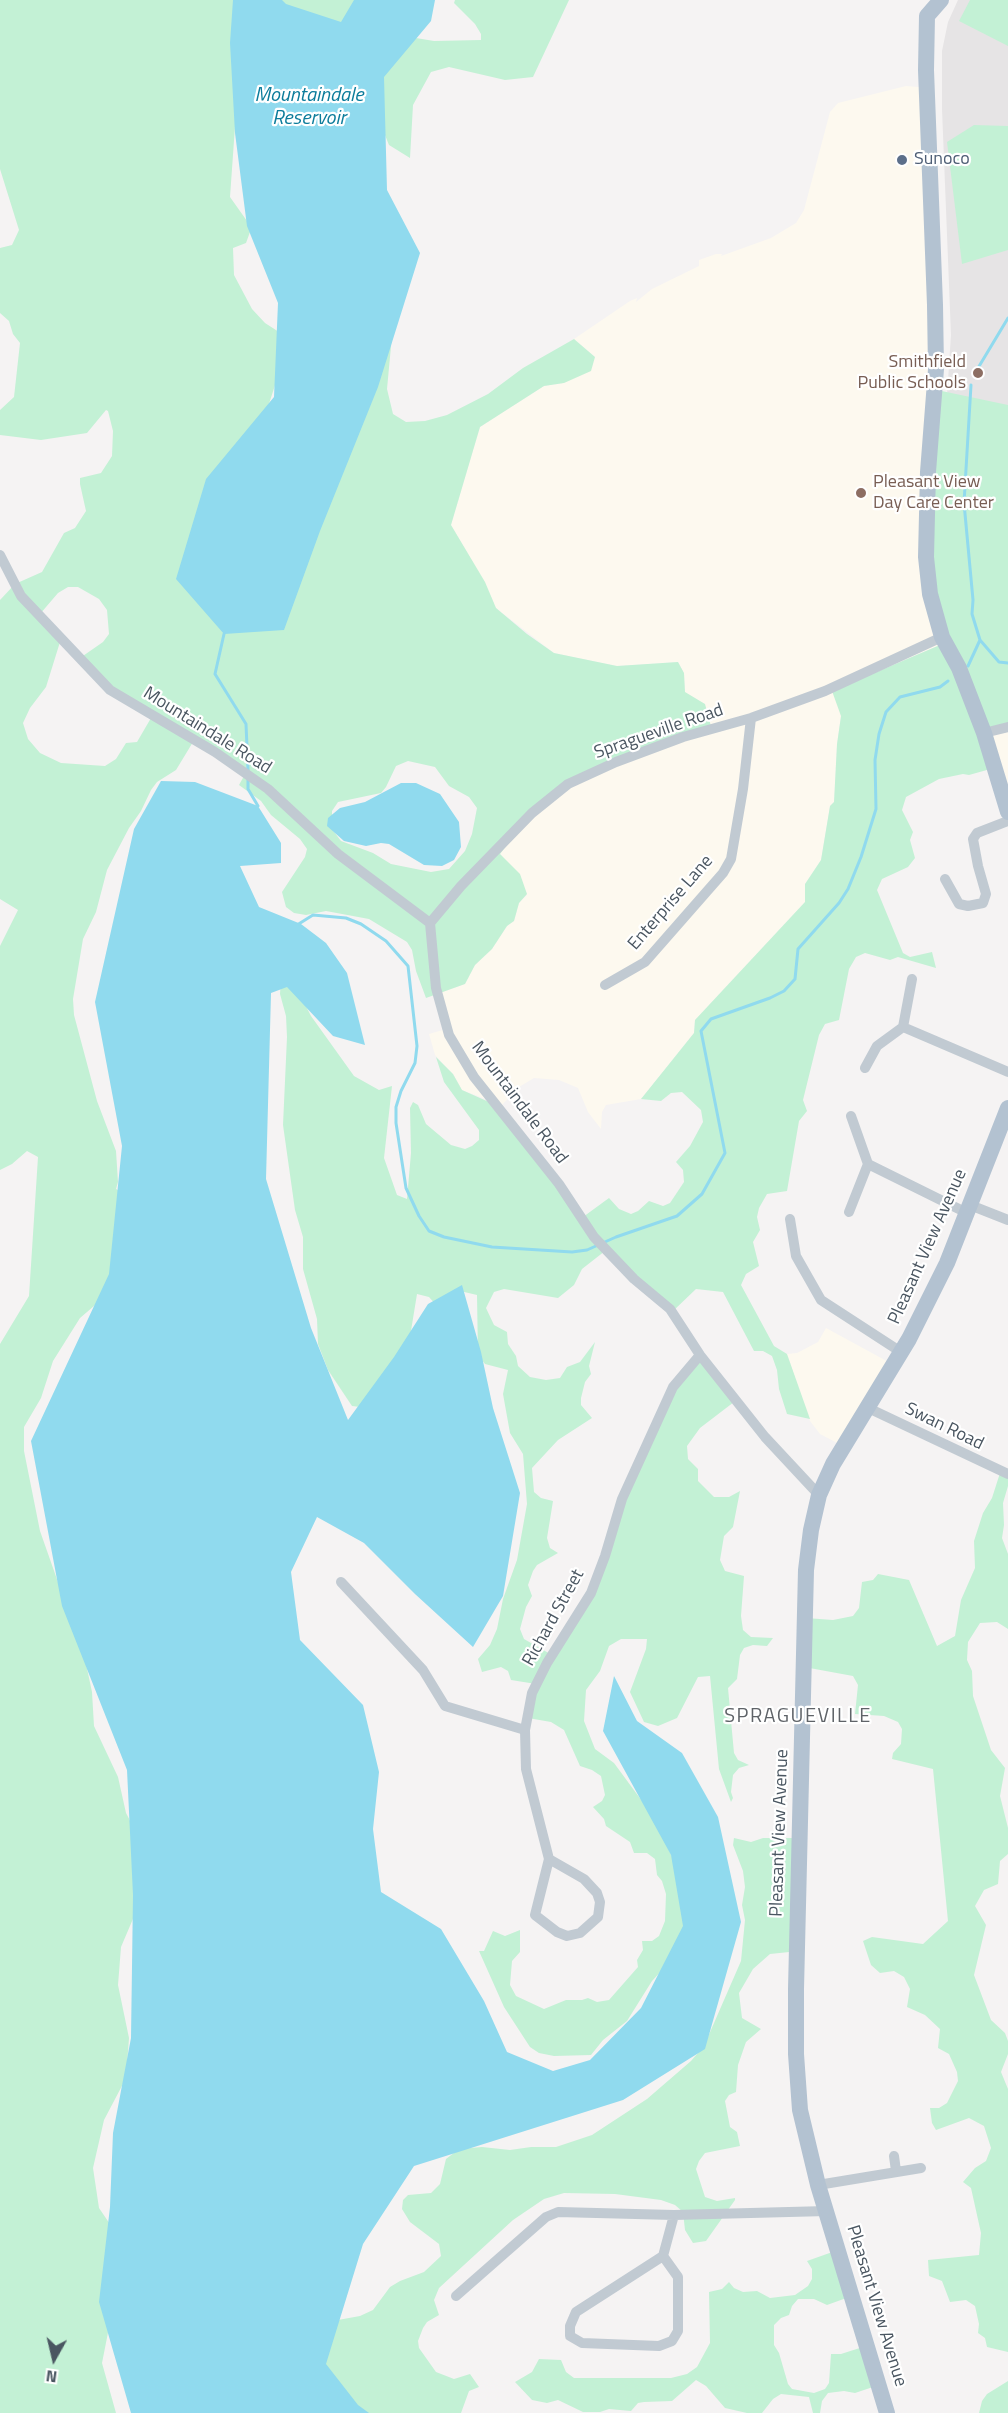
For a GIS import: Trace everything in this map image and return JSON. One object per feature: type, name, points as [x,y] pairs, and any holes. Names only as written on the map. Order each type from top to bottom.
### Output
[{"type":"main road","points":[[919,0],[927,16],[926,80],[935,294],[936,369],[928,484],[926,557],[930,594],[942,637],[959,668],[984,733],[1008,812]]},
{"type":"main road","points":[[927,16],[941,0]]},
{"type":"main road","name":"Pleasant View Avenue","points":[[887,2413],[818,2185],[800,2110],[796,2054],[796,1989],[804,1609],[811,1530],[819,1495],[833,1464],[909,1339],[947,1263],[1008,1108]]},
{"type":"street","name":"Mountaindale Road","points":[[0,555],[21,596],[110,690],[215,752],[268,789],[338,854],[430,923],[436,988],[449,1035],[474,1077],[559,1184],[594,1237],[634,1279],[670,1309],[700,1355],[765,1437],[819,1495]]},
{"type":"street","name":"Spragueville Road","points":[[430,923],[461,886],[532,813],[568,784],[616,762],[683,737],[751,718],[825,691],[942,637]]},
{"type":"street","name":"Enterprise Lane","points":[[605,985],[645,962],[723,873],[731,859],[738,827],[751,718]]},
{"type":"street","points":[[984,733],[1008,727]]},
{"type":"street","points":[[945,879],[959,904],[968,906],[983,903],[986,894],[973,839],[976,833],[1008,821]]},
{"type":"street","points":[[865,1068],[877,1046],[903,1027],[912,979]]},
{"type":"street","points":[[903,1027],[1008,1072]]},
{"type":"street","points":[[849,1212],[868,1164],[852,1116]]},
{"type":"street","points":[[868,1164],[968,1209],[1008,1220]]},
{"type":"street","points":[[790,1219],[796,1256],[821,1300],[900,1352]]},
{"type":"street","name":"Richard Street","points":[[549,1859],[592,1885],[597,1893],[601,1911],[598,1917],[585,1931],[573,1936],[557,1932],[535,1915],[549,1859],[526,1769],[525,1730],[532,1694],[548,1663],[591,1593],[622,1499],[673,1387],[700,1355]]},
{"type":"street","name":"Swan Road","points":[[866,1407],[1008,1474]]},
{"type":"street","points":[[341,1582],[423,1670],[445,1706],[525,1730]]},
{"type":"street","points":[[894,2156],[896,2171]]},
{"type":"street","points":[[818,2185],[921,2168]]},
{"type":"street","points":[[456,2296],[546,2217],[558,2211],[674,2215],[827,2211]]},
{"type":"street","points":[[663,2256],[678,2277],[678,2331],[672,2342],[659,2346],[582,2343],[570,2336],[570,2326],[576,2312],[663,2256],[674,2215]]},
{"type":"shaded area","name":"Smithfield Public Schools","points":[[958,0],[1008,0],[1008,711],[946,411],[951,335],[942,109],[942,51],[948,22]]},
{"type":"shaded area","points":[[906,86],[930,88],[947,642],[835,689],[841,716],[834,802],[830,806],[821,860],[805,884],[805,902],[695,1020],[694,1033],[641,1099],[606,1105],[602,1112],[601,1129],[588,1112],[578,1088],[559,1080],[534,1078],[519,1087],[502,1105],[462,1090],[453,1074],[435,1055],[429,1034],[446,1029],[437,994],[465,984],[475,965],[492,949],[507,926],[514,921],[519,903],[527,895],[498,850],[567,786],[705,704],[685,693],[684,673],[678,662],[617,666],[554,653],[496,608],[485,583],[451,525],[480,427],[544,386],[564,383],[595,357],[574,339],[630,301],[637,298],[636,302],[652,289],[699,266],[699,260],[716,254],[722,254],[721,256],[771,238],[796,223],[804,210],[830,112],[838,103]]},
{"type":"shaded area","points":[[1008,729],[1008,806],[985,735]]},
{"type":"shaded area","points":[[826,1328],[894,1365],[843,1446],[820,1434],[810,1421],[787,1354],[797,1353],[818,1342]]},
{"type":"green space","points":[[0,0],[244,0],[230,197],[247,221],[250,232],[246,243],[233,248],[234,275],[252,309],[265,323],[279,332],[278,376],[266,413],[393,325],[387,389],[393,414],[406,422],[425,421],[447,415],[488,394],[523,368],[574,339],[595,357],[591,371],[564,383],[544,386],[480,427],[451,525],[485,582],[496,608],[527,634],[554,653],[617,666],[678,662],[684,673],[685,692],[705,704],[712,730],[588,776],[529,816],[500,854],[520,874],[527,894],[519,903],[514,921],[507,926],[492,949],[475,965],[465,984],[426,998],[416,971],[412,950],[407,942],[369,919],[326,911],[306,915],[294,913],[286,907],[282,892],[305,857],[307,849],[300,839],[271,815],[261,801],[239,785],[244,776],[193,742],[176,770],[157,782],[151,790],[107,870],[96,912],[83,939],[73,999],[74,1015],[97,1101],[116,1151],[118,1182],[116,1189],[120,1191],[108,1294],[80,1318],[53,1361],[41,1398],[24,1427],[24,1451],[40,1531],[85,1659],[92,1692],[94,1726],[118,1777],[126,1813],[143,1845],[144,1893],[121,1947],[118,1985],[129,2038],[127,2065],[124,2082],[104,2120],[93,2168],[99,2208],[116,2233],[118,2282],[102,2363],[116,2413],[0,2413],[0,1344],[29,1296],[38,1157],[27,1151],[12,1164],[0,1170],[0,946],[18,910],[0,899],[0,600],[15,584],[42,572],[64,533],[75,528],[86,511],[80,478],[101,473],[112,456],[113,431],[106,410],[87,433],[41,440],[0,435],[0,410],[14,397],[20,343],[13,334],[9,321],[0,313],[0,248],[12,245],[19,230],[0,169]],"holes":[[[68,587],[78,587],[99,599],[107,610],[109,634],[103,642],[80,658],[110,691],[151,718],[137,742],[126,743],[116,759],[105,766],[61,763],[40,753],[28,739],[23,723],[30,708],[46,687],[60,642],[40,614],[58,593]],[[408,761],[435,767],[449,786],[469,797],[477,808],[472,834],[465,851],[449,869],[431,872],[391,864],[373,853],[341,841],[332,829],[332,811],[338,802],[381,793],[396,766]]]},
{"type":"green space","points":[[280,0],[381,0],[368,14],[326,30],[302,25]]},
{"type":"green space","points":[[455,0],[569,0],[533,77],[505,80],[449,67],[431,72],[413,105],[410,158],[389,145],[378,118],[377,87],[398,35],[434,41],[481,40],[481,34],[475,24],[454,3]]},
{"type":"green space","points":[[970,0],[1008,0],[1008,46],[959,21]]},
{"type":"green space","points":[[974,125],[1008,126],[1008,250],[962,264],[947,142]]},
{"type":"green space","points":[[937,390],[1008,405],[1008,729],[985,735],[994,768],[969,775],[939,779],[906,797],[902,810],[913,832],[910,840],[915,858],[908,867],[882,879],[877,890],[903,953],[910,957],[932,952],[936,968],[898,957],[890,960],[865,953],[856,957],[849,969],[839,1020],[825,1024],[819,1035],[803,1100],[807,1111],[799,1121],[787,1191],[767,1194],[759,1208],[757,1217],[760,1230],[753,1242],[759,1266],[746,1274],[741,1285],[774,1346],[787,1354],[810,1419],[787,1414],[772,1356],[763,1351],[754,1351],[723,1292],[696,1289],[672,1312],[605,1251],[582,1269],[574,1285],[558,1298],[504,1289],[494,1292],[486,1308],[494,1325],[507,1332],[508,1344],[516,1356],[518,1366],[530,1377],[546,1380],[560,1378],[567,1367],[580,1362],[595,1342],[589,1366],[591,1374],[585,1382],[581,1398],[581,1405],[592,1418],[558,1440],[532,1468],[534,1492],[541,1498],[553,1501],[547,1538],[550,1548],[558,1553],[537,1565],[533,1571],[528,1585],[532,1596],[526,1607],[520,1629],[524,1639],[552,1655],[580,1611],[621,1502],[671,1392],[699,1358],[734,1402],[700,1428],[687,1446],[688,1459],[698,1469],[698,1481],[714,1497],[729,1497],[740,1491],[733,1527],[724,1536],[720,1560],[725,1571],[744,1576],[741,1616],[743,1630],[751,1637],[773,1638],[767,1646],[753,1645],[744,1648],[740,1655],[737,1679],[728,1688],[734,1753],[738,1760],[749,1765],[739,1768],[733,1775],[731,1802],[719,1769],[710,1676],[698,1677],[677,1718],[658,1726],[644,1722],[630,1692],[646,1649],[647,1639],[621,1639],[609,1646],[600,1671],[586,1690],[584,1721],[595,1749],[614,1763],[653,1816],[680,1874],[686,1928],[664,1968],[652,1981],[627,2021],[603,2040],[591,2055],[554,2056],[539,2053],[530,2047],[504,2007],[479,1951],[484,1951],[493,1931],[505,1936],[520,1930],[520,1952],[512,1961],[510,1985],[516,1996],[544,2009],[566,2000],[588,1998],[597,2002],[609,2000],[638,1967],[637,1960],[643,1950],[642,1941],[652,1941],[659,1936],[665,1921],[666,1894],[662,1881],[657,1875],[655,1859],[647,1853],[634,1853],[630,1842],[606,1826],[604,1819],[593,1807],[602,1801],[605,1795],[601,1776],[580,1766],[564,1730],[551,1722],[528,1718],[536,1684],[511,1680],[508,1671],[501,1667],[482,1672],[478,1659],[490,1645],[497,1629],[503,1599],[517,1560],[527,1504],[523,1454],[510,1433],[503,1394],[508,1370],[485,1364],[478,1355],[477,1295],[460,1291],[436,1305],[429,1297],[417,1294],[402,1386],[384,1410],[352,1406],[328,1370],[318,1344],[317,1319],[303,1269],[303,1237],[295,1210],[283,1125],[287,1037],[286,1016],[280,994],[281,980],[297,989],[311,1016],[354,1076],[379,1090],[392,1086],[384,1158],[397,1195],[407,1199],[411,1153],[410,1108],[413,1102],[418,1105],[426,1124],[451,1145],[465,1149],[479,1140],[479,1130],[444,1082],[436,1057],[453,1074],[462,1090],[489,1102],[583,1217],[609,1198],[619,1209],[631,1214],[649,1201],[663,1206],[670,1203],[684,1182],[683,1170],[676,1162],[690,1146],[703,1122],[701,1110],[682,1092],[671,1093],[661,1101],[641,1099],[694,1033],[695,1020],[805,902],[805,884],[821,860],[830,806],[834,802],[841,716],[832,691],[947,642],[928,556]]},
{"type":"green space","points":[[1000,1473],[1008,1476],[1008,1486],[1003,1503],[1002,1538],[1008,1554],[1008,1629],[997,1622],[980,1623],[968,1642],[967,1660],[972,1671],[973,1696],[991,1750],[1005,1768],[1000,1796],[1008,1828],[1008,1854],[1000,1861],[998,1884],[984,1890],[975,1906],[986,1925],[974,1975],[991,2020],[1005,2033],[1008,2041],[1008,2054],[1001,2072],[1008,2089],[1008,2352],[987,2347],[985,2338],[978,2333],[979,2324],[975,2306],[966,2300],[950,2302],[942,2281],[929,2276],[928,2260],[979,2255],[981,2233],[971,2188],[963,2182],[975,2168],[986,2161],[991,2148],[984,2126],[969,2118],[936,2130],[932,2123],[930,2108],[939,2108],[947,2103],[958,2081],[957,2072],[949,2054],[938,2048],[940,2029],[925,2015],[907,2007],[910,1989],[904,1977],[894,1971],[880,1973],[871,1965],[863,1941],[872,1937],[923,1944],[948,1921],[933,1769],[892,1759],[893,1753],[901,1744],[902,1729],[898,1722],[884,1716],[855,1714],[858,1685],[853,1676],[804,1667],[806,1618],[833,1620],[853,1616],[859,1608],[862,1582],[873,1580],[878,1574],[909,1580],[937,1646],[955,1636],[961,1600],[975,1568],[974,1541]]},
{"type":"green space","points":[[734,1838],[751,1842],[763,1838],[799,1838],[799,1951],[770,1954],[753,1969],[739,1993],[742,2018],[761,2029],[746,2042],[738,2065],[736,2092],[729,2095],[725,2101],[730,2127],[737,2132],[740,2146],[705,2153],[696,2169],[705,2197],[717,2201],[735,2198],[735,2200],[706,2241],[693,2243],[685,2230],[683,2212],[675,2205],[661,2200],[615,2194],[564,2193],[544,2199],[513,2220],[439,2288],[434,2300],[439,2315],[427,2322],[423,2328],[418,2341],[419,2348],[436,2372],[454,2379],[470,2374],[479,2387],[469,2391],[461,2413],[360,2413],[333,2385],[320,2350],[338,2320],[360,2316],[373,2310],[390,2287],[424,2272],[441,2256],[439,2244],[410,2222],[402,2209],[403,2200],[408,2195],[431,2193],[440,2184],[446,2159],[459,2149],[482,2147],[510,2150],[556,2147],[592,2135],[647,2099],[691,2061],[704,2046],[741,1961],[745,1920],[742,1905],[745,1887],[743,1871],[733,1845]]},
{"type":"green space","points":[[838,2250],[852,2296],[827,2305],[814,2299],[798,2299],[789,2315],[781,2318],[774,2325],[774,2345],[779,2353],[788,2384],[792,2389],[814,2393],[825,2389],[829,2383],[831,2354],[841,2354],[866,2346],[879,2385],[855,2393],[844,2391],[828,2393],[822,2401],[820,2413],[813,2413],[809,2397],[781,2394],[773,2399],[762,2413],[747,2413],[725,2408],[706,2386],[696,2380],[672,2401],[638,2403],[631,2411],[609,2409],[600,2412],[583,2412],[558,2400],[547,2403],[532,2400],[515,2382],[532,2372],[539,2359],[561,2360],[566,2372],[574,2378],[671,2378],[687,2374],[697,2367],[710,2343],[709,2292],[722,2289],[729,2282],[734,2288],[743,2292],[757,2291],[770,2298],[795,2295],[808,2286],[812,2279],[812,2269],[807,2261]]},
{"type":"green space","points":[[1008,2381],[1008,2413],[979,2413],[982,2401],[987,2394]]},
{"type":"water","name":"Mountaindale Reservoir","points":[[233,0],[282,0],[286,4],[341,22],[354,0],[435,0],[431,21],[384,77],[387,190],[420,253],[378,387],[320,531],[284,630],[224,634],[176,579],[206,479],[274,397],[278,303],[247,226],[235,133],[230,43]]},
{"type":"water","points":[[161,781],[195,782],[258,806],[281,843],[281,863],[240,866],[259,907],[301,924],[326,943],[347,973],[365,1045],[333,1036],[287,987],[271,993],[266,1179],[311,1328],[348,1420],[394,1357],[428,1304],[462,1285],[481,1352],[493,1408],[520,1493],[503,1596],[473,1647],[364,1543],[317,1517],[291,1572],[300,1640],[363,1705],[379,1772],[373,1829],[381,1892],[441,1929],[484,2001],[507,2052],[553,2071],[590,2060],[641,2008],[683,1926],[671,1855],[603,1731],[614,1676],[637,1721],[682,1753],[718,1817],[741,1922],[705,2049],[623,2100],[414,2166],[363,2244],[326,2364],[358,2405],[369,2413],[131,2413],[99,2302],[110,2207],[113,2133],[131,2038],[133,1895],[127,1770],[62,1606],[31,1441],[109,1274],[122,1146],[95,1002],[134,829]]},
{"type":"water","points":[[401,783],[416,783],[440,794],[459,822],[461,847],[454,860],[442,866],[424,865],[389,844],[366,846],[344,841],[327,826],[328,818],[340,808],[365,802]]},
{"type":"waterway","points":[[975,373],[1008,318]]},
{"type":"waterway","points":[[971,385],[964,503],[973,600],[972,614],[980,640],[999,662],[1008,663]]},
{"type":"waterway","points":[[224,634],[215,674],[246,724],[248,770]]},
{"type":"waterway","points":[[968,666],[980,640]]},
{"type":"waterway","points":[[297,925],[313,915],[346,918],[361,924],[386,941],[408,966],[417,1046],[415,1063],[396,1107],[396,1123],[406,1188],[429,1231],[444,1237],[492,1247],[572,1252],[587,1250],[616,1237],[677,1216],[702,1194],[725,1153],[701,1031],[711,1019],[770,998],[784,991],[795,979],[798,949],[839,903],[848,889],[861,857],[876,809],[875,760],[879,734],[886,712],[900,697],[940,687],[948,681]]},
{"type":"waterway","points":[[248,779],[248,789],[258,806]]},
{"type":"place","name":"Sunoco","points":[[902,160]]},
{"type":"place","name":"Smithfield Public Schools","points":[[978,373]]},
{"type":"place","name":"Pleasant View Day Care Center","points":[[861,493]]},
{"type":"district","name":"SPRAGUEVILLE","points":[[798,1717]]}]
